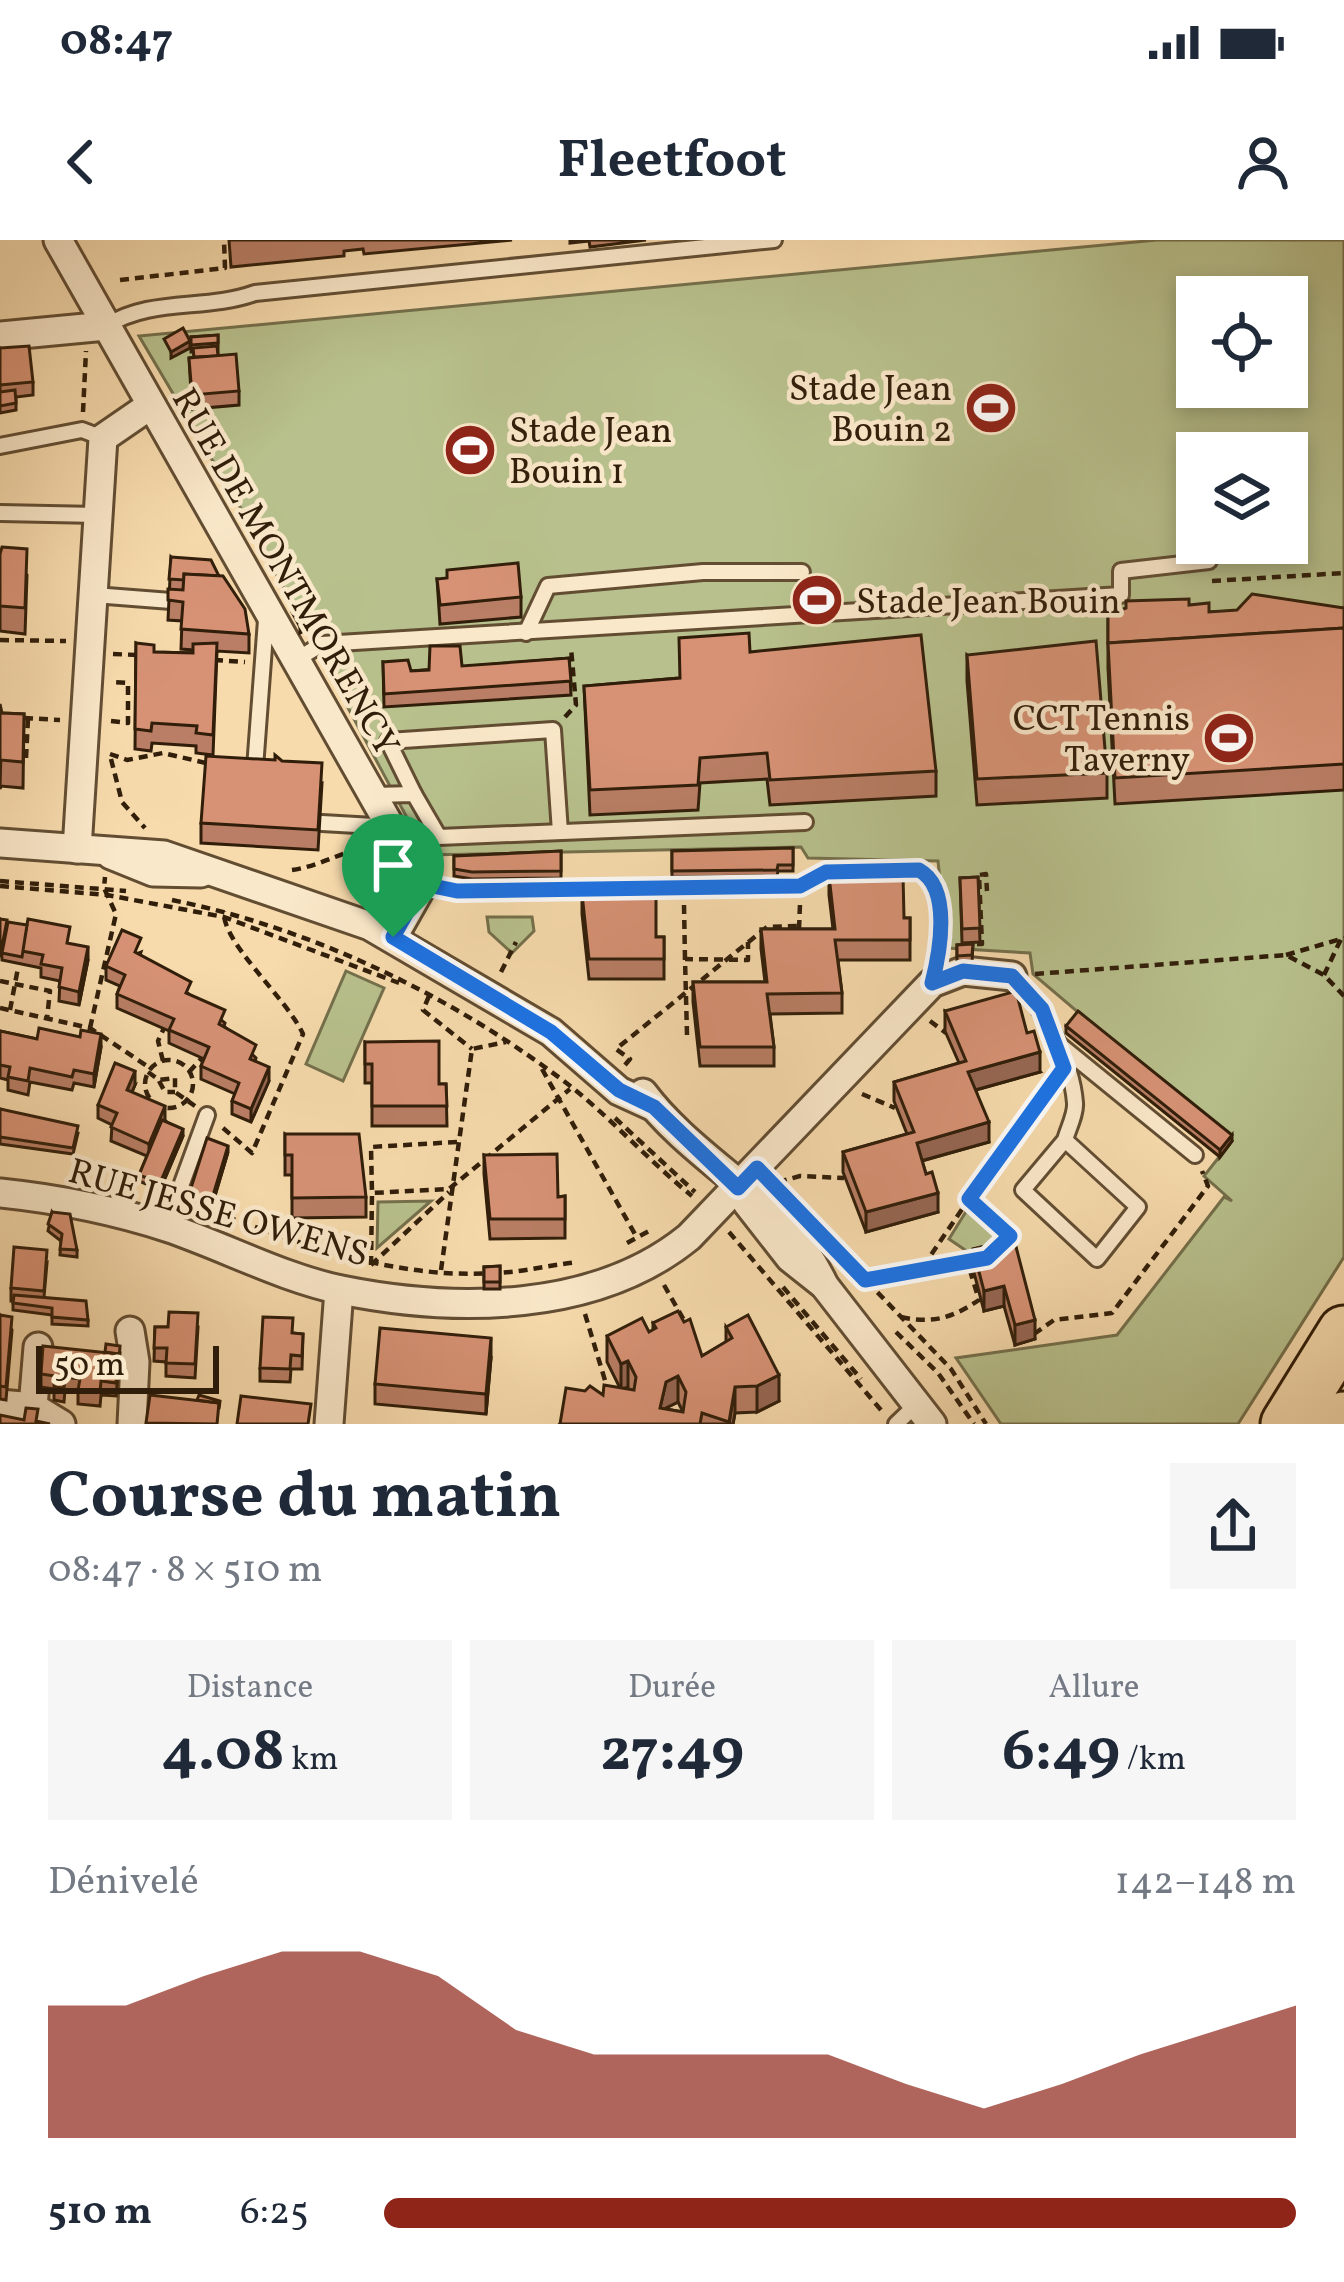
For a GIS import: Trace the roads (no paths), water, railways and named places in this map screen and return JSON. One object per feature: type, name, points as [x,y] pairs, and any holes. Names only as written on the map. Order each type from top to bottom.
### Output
[{"type":"highway","points":[[1287,1424],[1344,1332]]},
{"type":"street","name":"RUE DE MONTMORENCY","points":[[58,240],[97,327],[152,405],[373,795],[383,837],[423,884]]},
{"type":"street","points":[[0,335],[97,327]]},
{"type":"street","points":[[76,849],[98,515],[92,434],[152,405]]},
{"type":"street","points":[[0,843],[108,854],[168,875],[206,873],[296,899],[393,937],[551,1032],[584,1043],[622,1069],[654,1107],[738,1188],[769,1234],[824,1285],[880,1352],[954,1424]]},
{"type":"street","points":[[393,937],[423,884]]},
{"type":"street","points":[[932,983],[973,972],[1012,976]]},
{"type":"street","name":"RUE JESSE OWENS","points":[[0,1193],[61,1199],[166,1227],[339,1290],[439,1286],[569,1296],[653,1264],[738,1188],[932,983]]},
{"type":"street","points":[[551,1032],[580,1080],[654,1107]]},
{"type":"street","points":[[329,1424],[339,1290]]},
{"type":"street","points":[[130,1331],[135,1362],[132,1424]]},
{"type":"street","points":[[33,1407],[38,1347]]},
{"type":"street","points":[[880,1352],[907,1419]]},
{"type":"street","points":[[0,1404],[33,1407],[61,1424]]},
{"type":"lane","points":[[97,327],[137,309],[234,301],[255,292],[773,240]]},
{"type":"lane","points":[[0,446],[92,434]]},
{"type":"lane","points":[[0,513],[98,515]]},
{"type":"lane","points":[[1126,613],[1120,572],[1185,564]]},
{"type":"lane","points":[[526,633],[548,586],[703,572],[802,572]]},
{"type":"lane","points":[[296,660],[322,644],[1121,595]]},
{"type":"lane","points":[[94,596],[184,602]]},
{"type":"lane","points":[[255,768],[267,609]]},
{"type":"lane","points":[[560,832],[553,730],[388,740],[439,837],[805,822]]},
{"type":"lane","points":[[373,795],[414,794]]},
{"type":"lane","points":[[322,823],[383,837]]},
{"type":"lane","points":[[423,884],[457,891],[800,886],[826,872],[919,870],[928,875],[938,916],[939,955],[932,983]]},
{"type":"lane","points":[[1012,976],[1042,1009],[1075,1105],[1065,1140],[1024,1190],[1097,1259],[1138,1207],[1065,1140]]},
{"type":"lane","points":[[1055,1041],[1195,1155]]},
{"type":"lane","points":[[166,1227],[207,1115]]},
{"type":"place","name":"Stade Jean Bouin 2","points":[[991,408]]},
{"type":"place","name":"Stade Jean Bouin 1","points":[[470,450]]},
{"type":"place","name":"Stade Jean Bouin","points":[[817,600]]},
{"type":"place","name":"CCT Tennis Taverny","points":[[1229,738]]}]
